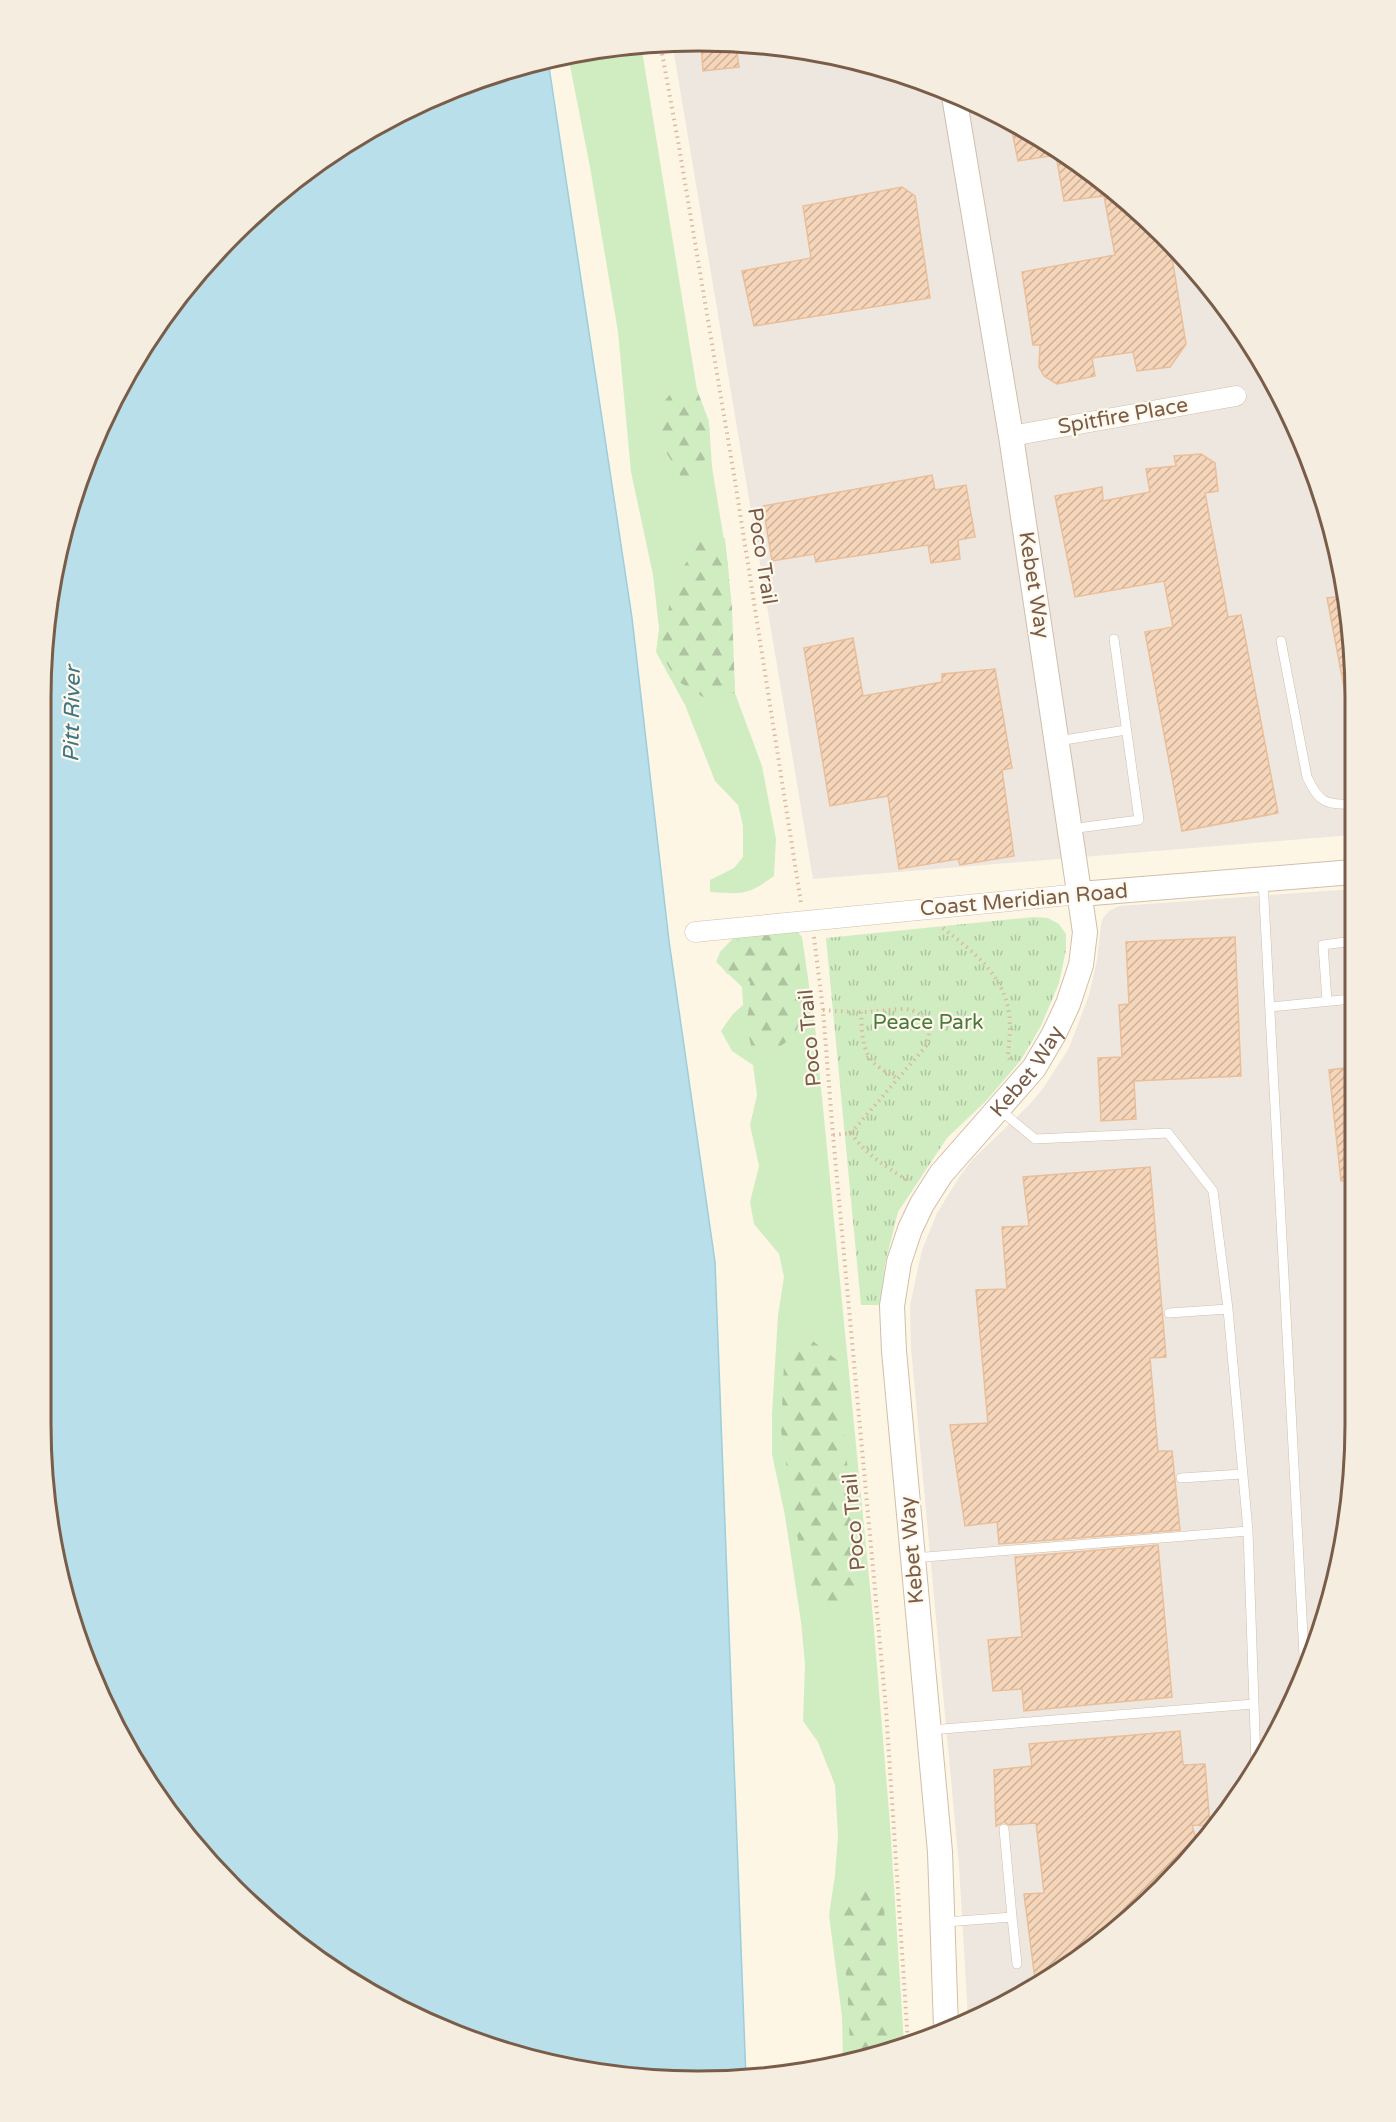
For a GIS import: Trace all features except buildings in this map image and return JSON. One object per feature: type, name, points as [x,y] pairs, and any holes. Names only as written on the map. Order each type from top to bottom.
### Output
[{"type":"street","name":"Kebet Way","points":[[946,2022],[940,1852],[894,1351],[892,1306],[899,1262],[910,1229],[941,1174],[1034,1068],[1068,1004],[1081,965],[1085,932],[1011,436],[955,104]]},
{"type":"street","name":"Spitfire Place","points":[[1011,436],[1236,396]]},
{"type":"street","name":"Coast Meridian Road","points":[[695,932],[1080,894],[1345,873]]},
{"type":"lane","points":[[1070,829],[1139,820],[1114,639]]},
{"type":"lane","points":[[1281,641],[1307,777],[1314,793],[1323,800],[1333,804],[1345,804]]},
{"type":"lane","points":[[1057,741],[1126,730]]},
{"type":"lane","points":[[1263,879],[1304,1651]]},
{"type":"lane","points":[[1327,1001],[1323,945],[1345,942]]},
{"type":"lane","points":[[1270,1007],[1345,1000]]},
{"type":"lane","points":[[999,1109],[1035,1139],[1168,1133],[1213,1191],[1228,1309],[1248,1531],[1256,1752]]},
{"type":"lane","points":[[1169,1312],[1228,1309]]},
{"type":"lane","points":[[1181,1478],[1242,1474]]},
{"type":"lane","points":[[913,1558],[1248,1531]]},
{"type":"lane","points":[[929,1730],[1254,1704]]},
{"type":"lane","points":[[1004,1829],[1017,1964]]},
{"type":"lane","points":[[942,1922],[1012,1917]]},
{"type":"path","name":"Poco Trail","points":[[662,52],[735,481],[796,881],[804,920],[813,934],[824,1010],[833,1135],[886,1709],[908,2036]]},
{"type":"path","points":[[936,908],[937,923],[975,953],[996,978],[1009,1014],[1008,1056],[1020,1085]]},
{"type":"path","points":[[824,1010],[861,1012],[911,1010],[928,1023],[930,1038],[926,1046],[851,1133],[833,1135]]},
{"type":"path","points":[[861,1012],[864,1044],[868,1054],[874,1063],[898,1079]]},
{"type":"path","points":[[851,1133],[859,1145],[871,1156],[928,1195]]},
{"type":"shaded area","points":[[674,52],[740,52],[824,63],[906,85],[946,100],[1022,138],[1092,185],[1125,212],[1184,271],[1211,304],[1258,374],[1296,450],[1311,490],[1333,572],[1344,656],[1345,836],[813,879]]},
{"type":"shaded area","points":[[1345,890],[1345,1424],[1344,1466],[1339,1508],[1333,1550],[1323,1591],[1296,1672],[1258,1748],[1211,1818],[1155,1881],[1092,1937],[1021,1984],[968,2012],[959,1866],[911,1349],[910,1305],[922,1250],[937,1213],[972,1160],[1029,1105],[1044,1087],[1069,1048],[1089,995],[1103,918],[1109,911],[1119,906]]},
{"type":"green space","points":[[643,54],[697,390],[709,422],[712,467],[728,564],[735,693],[762,766],[776,839],[774,876],[744,892],[710,892],[710,880],[734,868],[743,857],[743,826],[738,805],[715,781],[685,705],[656,652],[659,629],[653,575],[631,472],[618,332],[570,64]]},
{"type":"green space","points":[[697,390],[709,422],[706,458],[686,485],[663,447],[657,410],[672,392]]},
{"type":"green space","points":[[703,537],[725,538],[732,608],[735,693],[703,697],[676,680],[659,649],[676,578]]},
{"type":"green space","name":"Peace Park","points":[[1034,917],[1048,918],[1059,924],[1066,934],[1066,950],[1059,983],[1041,1026],[1021,1060],[986,1101],[947,1138],[898,1212],[885,1264],[880,1305],[861,1305],[826,938]]},
{"type":"green space","points":[[770,930],[786,934],[796,944],[802,980],[803,1014],[794,1036],[774,1051],[753,1054],[746,1024],[750,1002],[750,982],[738,972],[727,974],[722,967],[721,957],[743,934]]},
{"type":"green space","points":[[797,931],[802,937],[815,1026],[873,1618],[890,1824],[904,2038],[843,2054],[842,2017],[829,1915],[838,1835],[835,1785],[818,1742],[803,1721],[805,1664],[801,1622],[785,1516],[772,1454],[778,1315],[784,1277],[779,1254],[754,1224],[750,1202],[759,1166],[750,1125],[757,1095],[753,1065],[732,1051],[721,1031],[732,1015],[743,1005],[742,987],[716,962],[720,952],[736,935]]},
{"type":"green space","points":[[809,1338],[838,1361],[858,1586],[841,1607],[812,1602],[797,1535],[781,1430],[784,1363]]},
{"type":"green space","points":[[876,1883],[884,1905],[891,2042],[850,2053],[841,1908],[856,1887]]},
{"type":"water","name":"Pitt River","points":[[549,69],[632,618],[669,941],[715,1262],[746,2069],[656,2070],[572,2059],[490,2037],[450,2022],[374,1984],[339,1962],[271,1910],[241,1881],[212,1851],[160,1783],[138,1748],[100,1672],[85,1632],[63,1550],[52,1466],[52,656],[63,572],[85,490],[118,412],[160,339],[212,271],[271,212],[339,160],[412,118],[490,85]]}]
